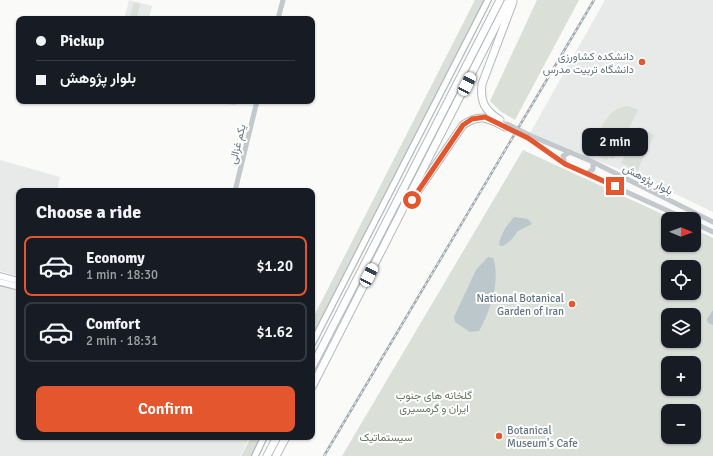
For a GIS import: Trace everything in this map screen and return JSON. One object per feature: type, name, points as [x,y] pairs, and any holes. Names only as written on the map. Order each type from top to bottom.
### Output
[{"type":"highway","points":[[315,361],[500,0]]},
{"type":"highway","points":[[315,381],[509,0]]},
{"type":"highway","points":[[506,125],[490,114],[484,106],[481,92],[482,84],[514,0]]},
{"type":"highway","points":[[396,223],[463,125],[472,119],[485,117],[506,125]]},
{"type":"highway","points":[[267,456],[275,440]]},
{"type":"highway","points":[[276,456],[284,440]]},
{"type":"main road","points":[[315,338],[488,0]]},
{"type":"main road","points":[[0,276],[16,280]]},
{"type":"main road","points":[[0,282],[16,286]]},
{"type":"main road","points":[[255,456],[263,440]]},
{"type":"street","points":[[279,16],[283,0]]},
{"type":"street","name":"یکم غزالی","points":[[236,188],[256,104]]},
{"type":"street","points":[[506,125],[529,137]]},
{"type":"street","name":"بلوار پژوهش","points":[[529,137],[593,162],[713,222]]},
{"type":"street","name":"بلوار پژوهش","points":[[529,137],[565,164],[671,212]]},
{"type":"street","points":[[565,164],[563,156],[570,152]]},
{"type":"street","points":[[587,174],[593,169],[593,162]]},
{"type":"street","points":[[701,226],[713,232]]},
{"type":"shaded area","points":[[129,0],[152,6],[150,16],[125,16]]},
{"type":"shaded area","name":"دانشکده کشاورزی دانشگاه تربیت مدرس","points":[[605,0],[713,0],[713,212],[638,176],[529,135]]},
{"type":"shaded area","points":[[0,160],[60,177],[58,188],[16,188],[16,275],[0,271]]},
{"type":"shaded area","points":[[514,217],[528,219],[532,224],[518,231],[511,240],[503,246],[499,245],[501,237]]},
{"type":"shaded area","points":[[488,257],[493,258],[495,267],[496,276],[493,296],[479,331],[470,332],[455,322],[454,317],[476,270]]},
{"type":"shaded area","points":[[0,286],[16,290],[16,440],[248,440],[240,456],[0,456]]},
{"type":"shaded area","points":[[713,310],[713,325],[708,323],[707,319]]},
{"type":"green space","points":[[475,0],[486,0],[315,332],[315,314]]},
{"type":"green space","points":[[537,0],[579,0],[515,120],[500,111],[490,101]]},
{"type":"green space","points":[[134,3],[140,4],[137,16],[130,16]]},
{"type":"green space","points":[[628,106],[638,110],[614,159],[608,157],[607,160],[592,153],[592,148],[605,121],[614,111]]},
{"type":"green space","points":[[638,127],[654,135],[637,171],[621,163]]},
{"type":"green space","name":"National Botanical Garden of Iran","points":[[523,150],[661,213],[661,252],[701,252],[701,232],[713,238],[713,456],[342,456]]},
{"type":"green space","points":[[249,440],[260,440],[252,456],[241,456]]},
{"type":"railway","points":[[324,456],[594,0]]},
{"type":"place","name":"دانشکده کشاورزی دانشگاه تربیت مدرس","points":[[642,62]]},
{"type":"place","name":"National Botanical Garden of Iran","points":[[572,304]]},
{"type":"place","name":"Botanical Museum's Cafe","points":[[499,436]]},
{"type":"route","points":[[412,200],[463,125],[472,119],[485,117],[528,138],[550,155],[565,164],[615,186]]},
{"type":"park label","name":"گلخانه های جنوب ایران و گرمسیری","points":[[434,401]]},
{"type":"park label","name":"سیستماتیک","points":[[386,437]]}]
